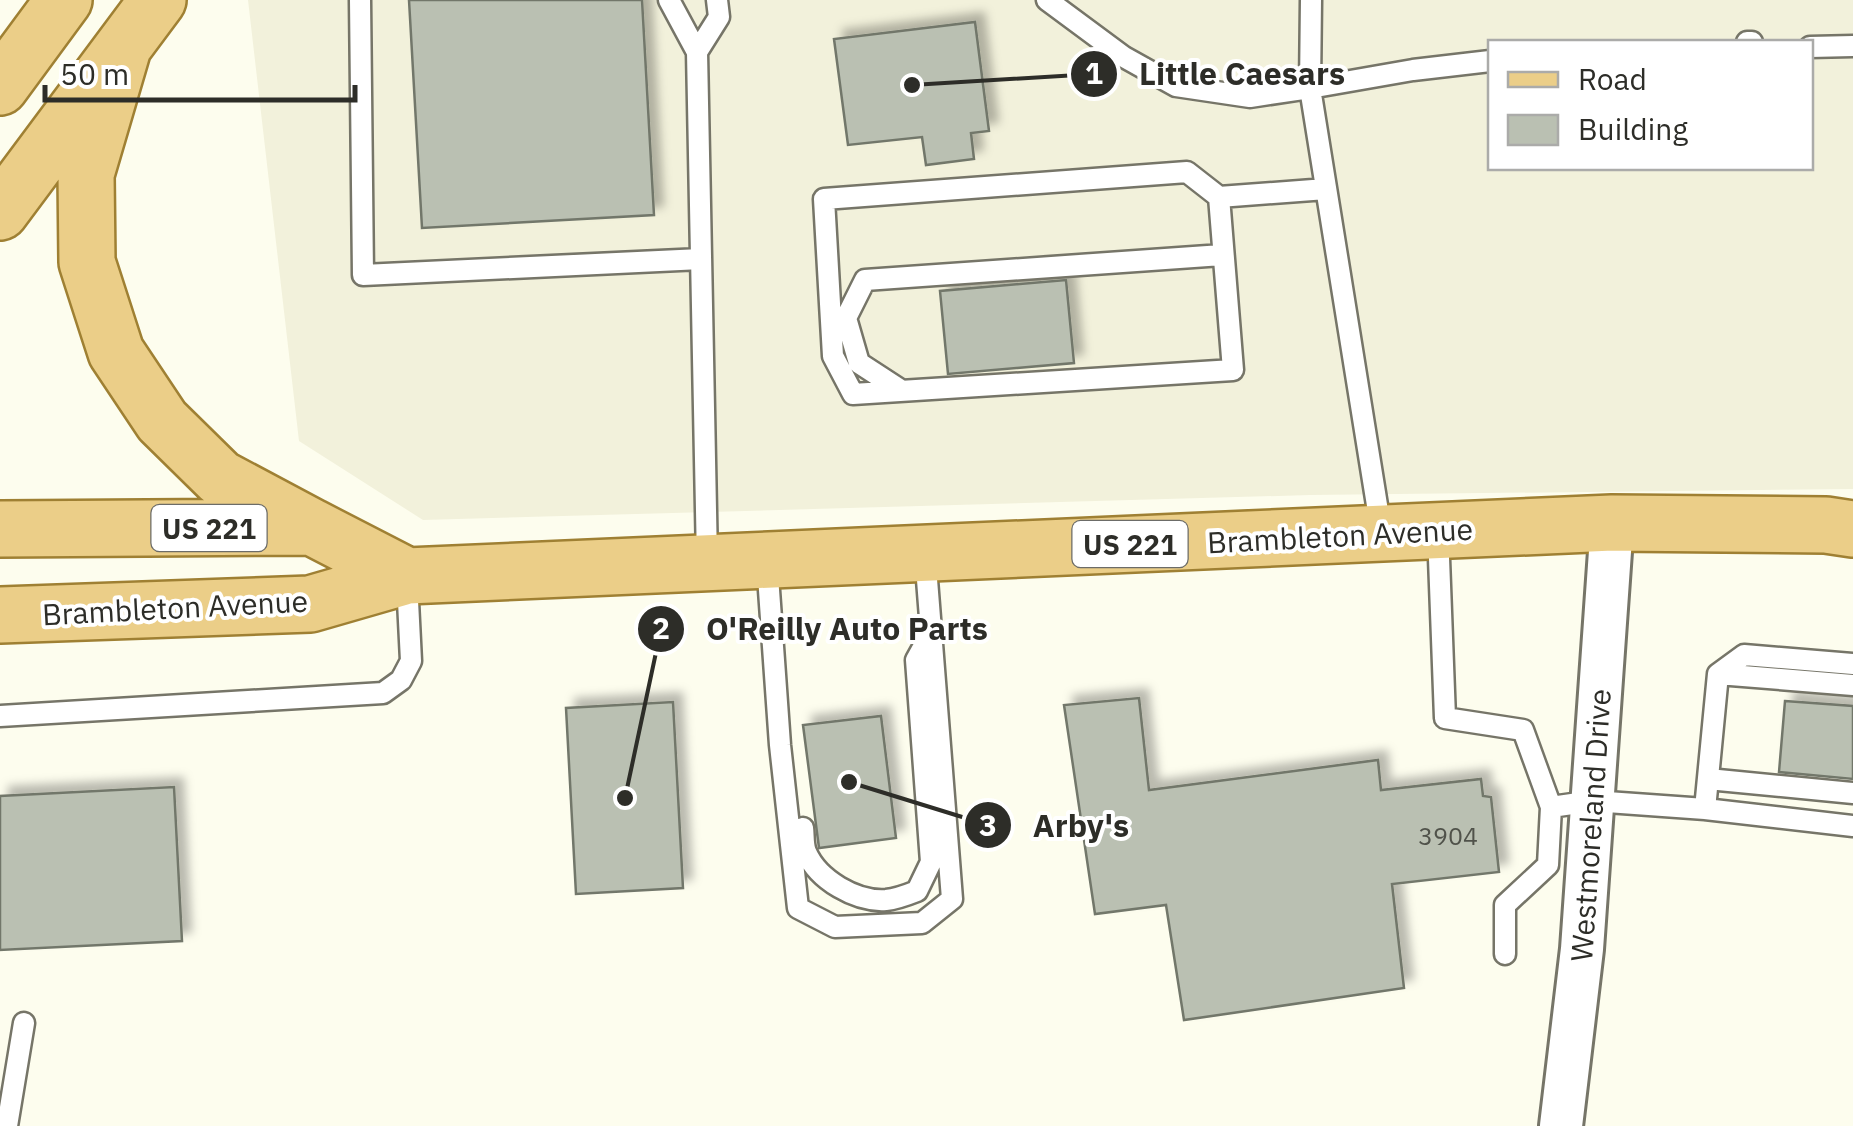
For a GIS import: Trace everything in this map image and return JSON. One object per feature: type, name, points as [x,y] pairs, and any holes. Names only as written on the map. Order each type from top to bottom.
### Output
[{"type":"main road","points":[[0,87],[64,0]]},
{"type":"main road","points":[[0,212],[158,0]]},
{"type":"main road","points":[[122,48],[86,174],[87,262],[116,352],[162,421],[220,478],[312,527]]},
{"type":"main road","name":"Brambleton Avenue","points":[[0,615],[310,604],[406,576],[1612,523],[1853,528]]},
{"type":"main road","name":"US 221","points":[[0,529],[312,527],[406,576]]},
{"type":"street","name":"Westmoreland Drive","points":[[1561,1126],[1582,949],[1572,804],[1612,523]]},
{"type":"lane","points":[[360,0],[363,275],[701,260]]},
{"type":"lane","points":[[670,0],[697,52],[706,562]]},
{"type":"lane","points":[[697,52],[719,17],[718,0]]},
{"type":"lane","points":[[1048,0],[1124,57],[1176,86],[1250,97],[1488,61]]},
{"type":"lane","points":[[1311,0],[1310,88],[1381,533]]},
{"type":"lane","points":[[1813,46],[1853,46]]},
{"type":"lane","points":[[1218,198],[1233,370],[852,394],[833,356],[824,199],[1187,172],[1218,198],[1326,190]]},
{"type":"lane","points":[[902,391],[859,364],[846,318],[865,280],[1222,255]]},
{"type":"lane","points":[[1438,530],[1445,718],[1523,730],[1572,804]]},
{"type":"lane","points":[[766,560],[798,908],[835,927],[922,923],[952,899],[925,553]]},
{"type":"lane","points":[[0,716],[383,693],[401,680],[411,661],[406,576]]},
{"type":"lane","points":[[780,744],[797,784],[806,850],[818,870],[844,891],[876,900],[918,892],[932,862],[916,660],[931,632]]},
{"type":"lane","points":[[1705,810],[1718,674],[1744,655],[1853,664]]},
{"type":"lane","points":[[1718,674],[1853,685]]},
{"type":"lane","points":[[1708,779],[1853,793]]},
{"type":"lane","points":[[1572,804],[1705,810],[1853,826]]},
{"type":"lane","points":[[1506,954],[1506,905],[1548,864],[1572,804]]},
{"type":"lane","points":[[7,1126],[24,1022]]},
{"type":"shaded area","points":[[248,0],[1853,0],[1853,489],[1310,495],[423,520],[299,441]]},
{"type":"building","points":[[409,0],[642,0],[654,215],[422,228]]},
{"type":"building","points":[[975,22],[989,131],[971,133],[974,159],[926,165],[922,137],[848,145],[834,39]]},
{"type":"building","points":[[1066,280],[1074,363],[948,374],[940,291]]},
{"type":"building","points":[[1139,698],[1149,790],[1378,760],[1381,790],[1481,779],[1483,796],[1491,797],[1499,872],[1392,884],[1404,988],[1184,1020],[1166,905],[1095,914],[1064,705]]},
{"type":"building","points":[[1785,701],[1853,706],[1853,779],[1779,772]]},
{"type":"building","points":[[673,702],[683,888],[576,894],[566,708]]},
{"type":"building","points":[[881,716],[896,838],[819,848],[803,725]]},
{"type":"building","points":[[174,787],[182,941],[0,950],[0,796]]},
{"type":"place","name":"Little Caesars","points":[[912,85]]},
{"type":"place","name":"Arby's","points":[[849,782]]},
{"type":"place","name":"O'Reilly Auto Parts","points":[[625,798]]}]
